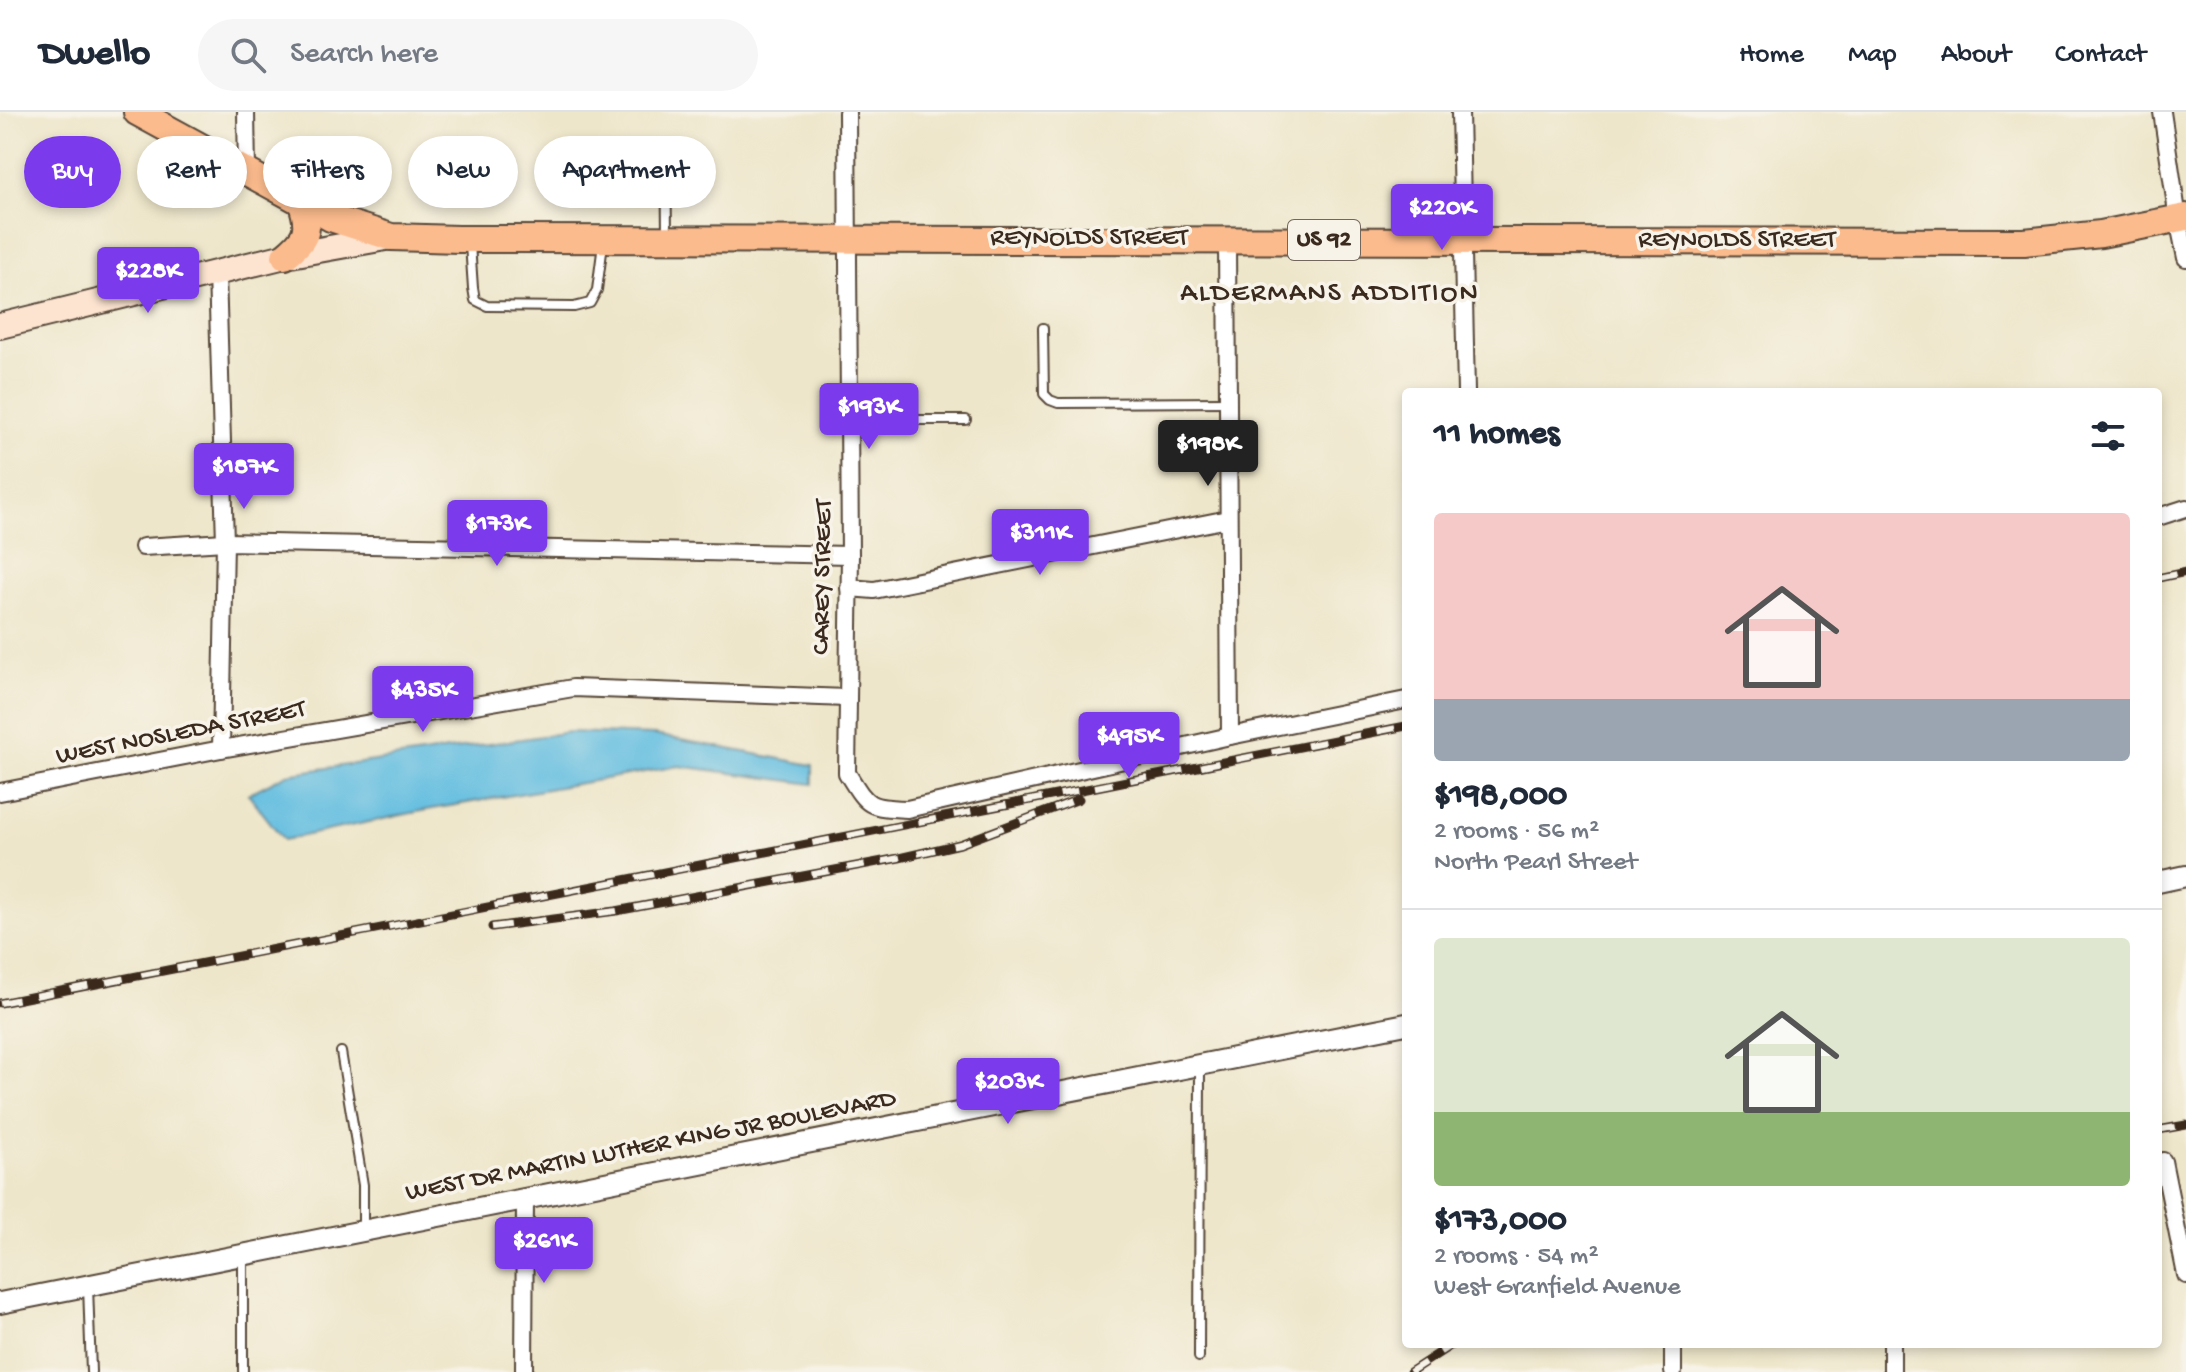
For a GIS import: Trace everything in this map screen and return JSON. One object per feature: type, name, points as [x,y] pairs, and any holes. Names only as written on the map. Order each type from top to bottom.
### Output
[{"type":"main road","name":"US 92","points":[[137,112],[180,136]]},
{"type":"main road","name":"US 92","points":[[247,173],[263,182]]},
{"type":"main road","points":[[285,256],[301,243],[306,230],[303,208]]},
{"type":"main road","name":"US 92","points":[[311,208],[354,227],[391,237]]},
{"type":"main road","name":"REYNOLDS STREET","points":[[0,326],[285,256],[391,237],[2024,242],[2090,235],[2182,218]]},
{"type":"street","points":[[246,112],[246,136]]},
{"type":"street","name":"CAREY STREET","points":[[847,112],[850,555],[847,773],[863,798],[877,808],[907,809],[1230,736]]},
{"type":"street","points":[[1460,112],[1466,388]]},
{"type":"street","points":[[2162,112],[2182,218],[2186,258]]},
{"type":"street","points":[[1227,240],[1230,736],[1402,701]]},
{"type":"street","points":[[217,273],[225,542],[221,749]]},
{"type":"street","points":[[2162,516],[2186,508]]},
{"type":"street","points":[[849,588],[874,590],[1228,519]]},
{"type":"street","points":[[143,547],[225,542],[850,555]]},
{"type":"street","name":"WEST NOSLEDA STREET","points":[[0,792],[221,749],[573,688],[847,698]]},
{"type":"street","points":[[2162,881],[2186,876]]},
{"type":"street","name":"WEST DR MARTIN LUTHER KING JR BOULEVARD","points":[[0,1303],[1402,1025]]},
{"type":"street","points":[[2163,1161],[2186,1275]]},
{"type":"street","points":[[524,1372],[525,1198]]},
{"type":"street","points":[[1673,1348],[1673,1372]]},
{"type":"street","points":[[1892,1348],[1892,1372]]},
{"type":"lane","points":[[667,208],[667,239]]},
{"type":"lane","points":[[470,239],[475,300],[487,306],[545,307],[574,307],[590,303],[597,290],[603,239]]},
{"type":"lane","points":[[1043,328],[1044,394],[1050,400],[1058,403],[1228,402]]},
{"type":"lane","points":[[849,420],[966,420]]},
{"type":"lane","points":[[341,1052],[363,1185],[363,1231]]},
{"type":"lane","points":[[1199,1357],[1200,1065]]},
{"type":"lane","points":[[243,1255],[243,1372]]},
{"type":"lane","points":[[88,1286],[91,1372]]},
{"type":"water","points":[[569,732],[655,735],[813,765],[813,784],[679,766],[421,811],[284,840],[248,794],[287,774]]},
{"type":"railway","points":[[2162,577],[2186,572]]},
{"type":"railway","points":[[0,1003],[1402,727]]},
{"type":"railway","points":[[492,927],[616,911],[899,858],[960,844],[1079,799]]},
{"type":"railway","points":[[2162,1129],[2186,1125]]},
{"type":"railway","points":[[1410,1372],[1447,1348]]},
{"type":"district","name":"ALDERMANS ADDITION","points":[[1330,294]]}]
